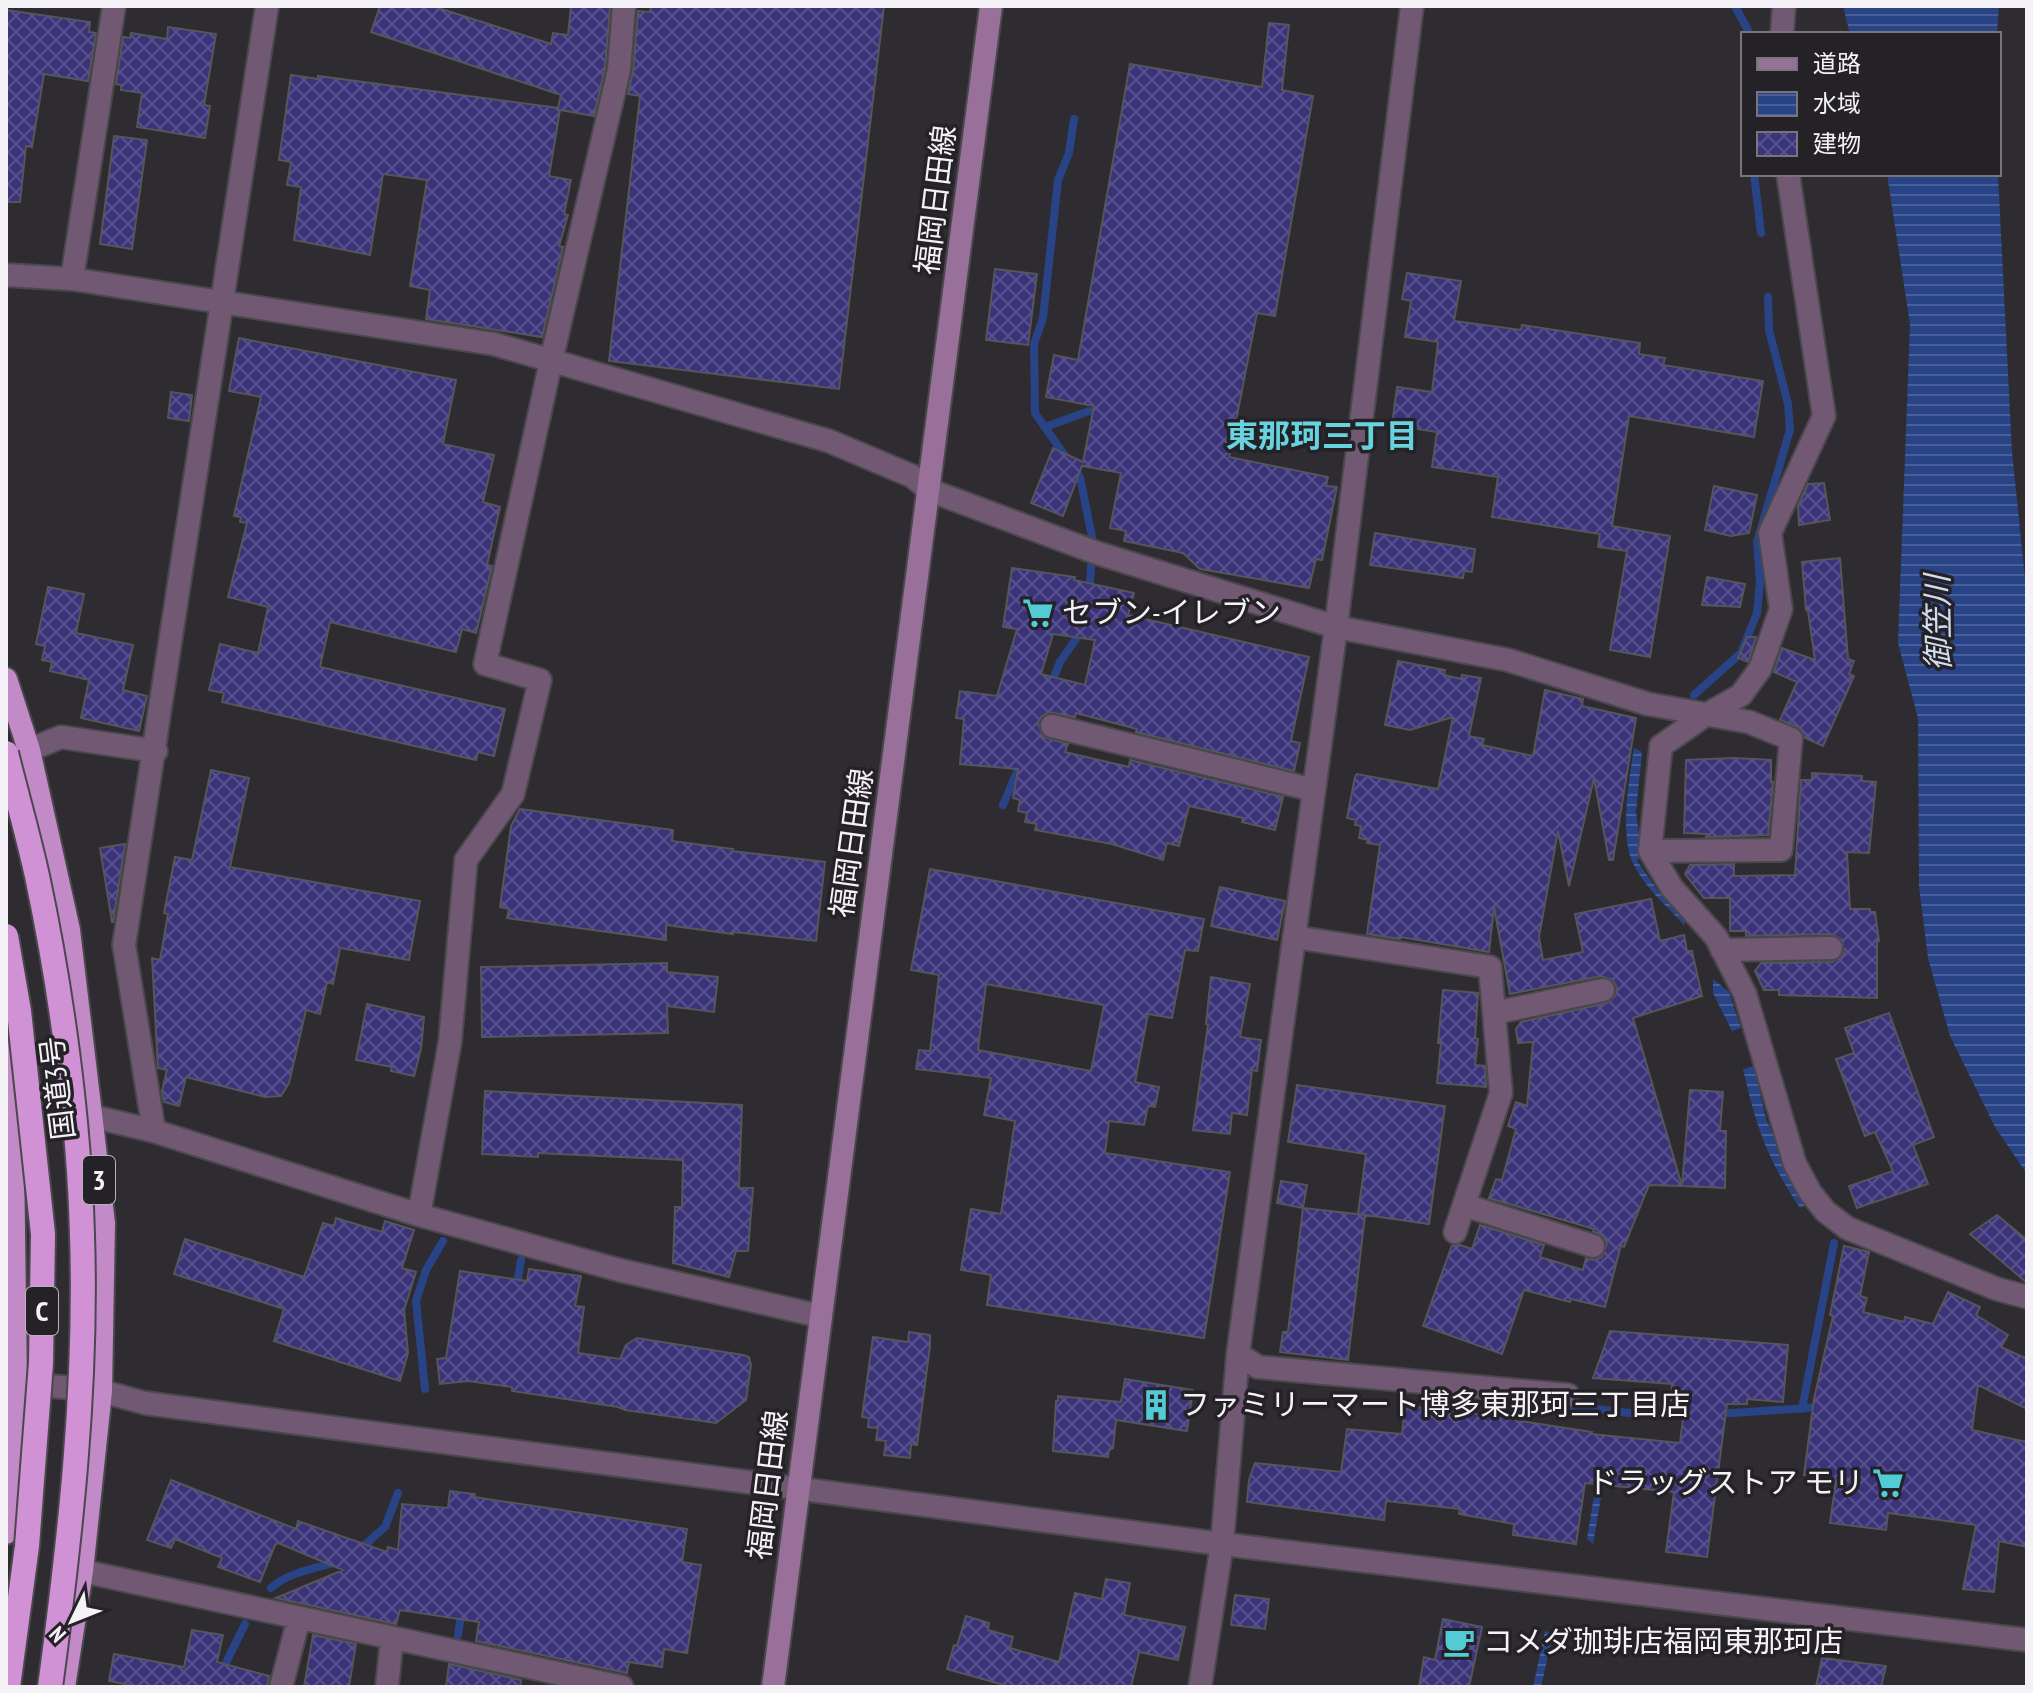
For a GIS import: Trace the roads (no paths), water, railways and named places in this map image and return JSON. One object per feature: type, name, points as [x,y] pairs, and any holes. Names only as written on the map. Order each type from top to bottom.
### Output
[{"type":"highway","name":"国道3号","points":[[6,679],[17,752],[69,930],[104,1223],[101,1391],[82,1571],[64,1687]]},
{"type":"highway","name":"C","points":[[17,752],[59,1006],[74,1124],[82,1235],[81,1368],[68,1552],[50,1687]]},
{"type":"highway","name":"C","points":[[6,936],[19,1011],[43,1234],[41,1363],[29,1515],[8,1687]]},
{"type":"highway","name":"国道3号","points":[[6,1051],[16,1382],[6,1533]]},
{"type":"main road","name":"福岡日田線","points":[[773,1687],[991,6]]},
{"type":"street","points":[[72,279],[114,6]]},
{"type":"street","points":[[154,1131],[124,945],[156,751],[267,6]]},
{"type":"street","points":[[419,1215],[450,1042],[466,860],[513,794],[540,680],[485,664],[619,70],[624,6]]},
{"type":"street","points":[[1200,1687],[1222,1544],[1238,1354],[1336,627],[1412,6]]},
{"type":"street","points":[[1782,32],[1784,6]]},
{"type":"street","points":[[1788,176],[1824,416],[1770,533],[1781,609],[1760,669],[1741,695],[1661,746],[1650,851],[1672,888],[1716,937],[1745,994],[1795,1164],[1810,1192],[1825,1211],[1847,1228],[1997,1289],[2027,1297]]},
{"type":"street","points":[[6,275],[72,279],[494,344],[829,441],[912,476],[929,490],[1097,553],[1336,627],[1508,660],[1648,704],[1749,722],[1791,739],[1781,850],[1650,851]]},
{"type":"street","points":[[1052,726],[1314,790]]},
{"type":"street","points":[[17,752],[61,737],[156,751]]},
{"type":"street","points":[[1294,937],[1490,967],[1501,1093],[1455,1232]]},
{"type":"street","points":[[1722,950],[1831,948]]},
{"type":"street","points":[[1494,1013],[1603,990]]},
{"type":"street","points":[[91,1116],[154,1131],[419,1215],[619,1270],[820,1316]]},
{"type":"street","points":[[1464,1205],[1593,1246]]},
{"type":"street","points":[[1238,1354],[1258,1367],[1568,1395]]},
{"type":"street","points":[[16,1382],[101,1391],[145,1403],[1222,1544],[2027,1640]]},
{"type":"street","points":[[82,1571],[392,1638],[566,1682],[622,1687]]},
{"type":"street","points":[[281,1687],[299,1618]]},
{"type":"street","points":[[387,1687],[392,1638]]},
{"type":"water","points":[[1843,6],[1999,6],[1997,32],[1850,32]]},
{"type":"water","name":"御笠川","points":[[1887,176],[1998,176],[2012,452],[2027,598],[2027,1174],[1995,1127],[1950,1036],[1928,958],[1919,887],[1918,718],[1898,643],[1910,324]]},
{"type":"water","points":[[1634,748],[1642,752],[1636,812],[1642,855],[1637,861],[1659,892],[1664,890],[1687,917],[1684,925],[1642,879],[1628,849],[1627,805]]},
{"type":"water","points":[[1713,979],[1729,992],[1741,1028],[1732,1031],[1713,993]]},
{"type":"water","points":[[1754,1066],[1766,1119],[1807,1205],[1800,1208],[1779,1174],[1758,1125],[1743,1069]]},
{"type":"water","points":[[1604,1434],[1611,1439],[1593,1544],[1587,1539]]},
{"type":"water","points":[[1545,1631],[1553,1633],[1541,1687],[1533,1687]]},
{"type":"waterway","points":[[1735,6],[1749,32]]},
{"type":"waterway","points":[[1074,119],[1069,153],[1058,180],[1043,318],[1034,344],[1035,413],[1080,477],[1093,542],[1089,594]]},
{"type":"waterway","points":[[1754,176],[1761,233]]},
{"type":"waterway","points":[[1694,695],[1741,653],[1757,613],[1760,582],[1757,542],[1790,430],[1788,404],[1769,330],[1768,297]]},
{"type":"waterway","points":[[1045,427],[1089,411],[1102,414]]},
{"type":"waterway","points":[[1051,684],[1060,662],[1082,630]]},
{"type":"waterway","points":[[1003,805],[1022,760]]},
{"type":"waterway","points":[[425,1389],[416,1301],[426,1270],[443,1241]]},
{"type":"waterway","points":[[1802,1409],[1834,1243]]},
{"type":"waterway","points":[[516,1290],[521,1260]]},
{"type":"waterway","points":[[1561,1405],[1647,1415]]},
{"type":"waterway","points":[[1719,1414],[1821,1407]]},
{"type":"waterway","points":[[359,1550],[385,1527],[398,1493]]},
{"type":"waterway","points":[[271,1588],[294,1575],[337,1562]]},
{"type":"waterway","points":[[458,1635],[462,1609]]},
{"type":"waterway","points":[[214,1687],[245,1624]]},
{"type":"place","name":"セブン-イレブン","points":[[1038,613]]},
{"type":"place","name":"ファミリーマート博多東那珂三丁目店","points":[[1156,1405]]},
{"type":"place","name":"ドラッグストア モリ","points":[[1888,1483]]},
{"type":"place","name":"コメダ珈琲店福岡東那珂店","points":[[1459,1642]]},
{"type":"district","name":"東那珂三丁目","points":[[1322,436]]}]
